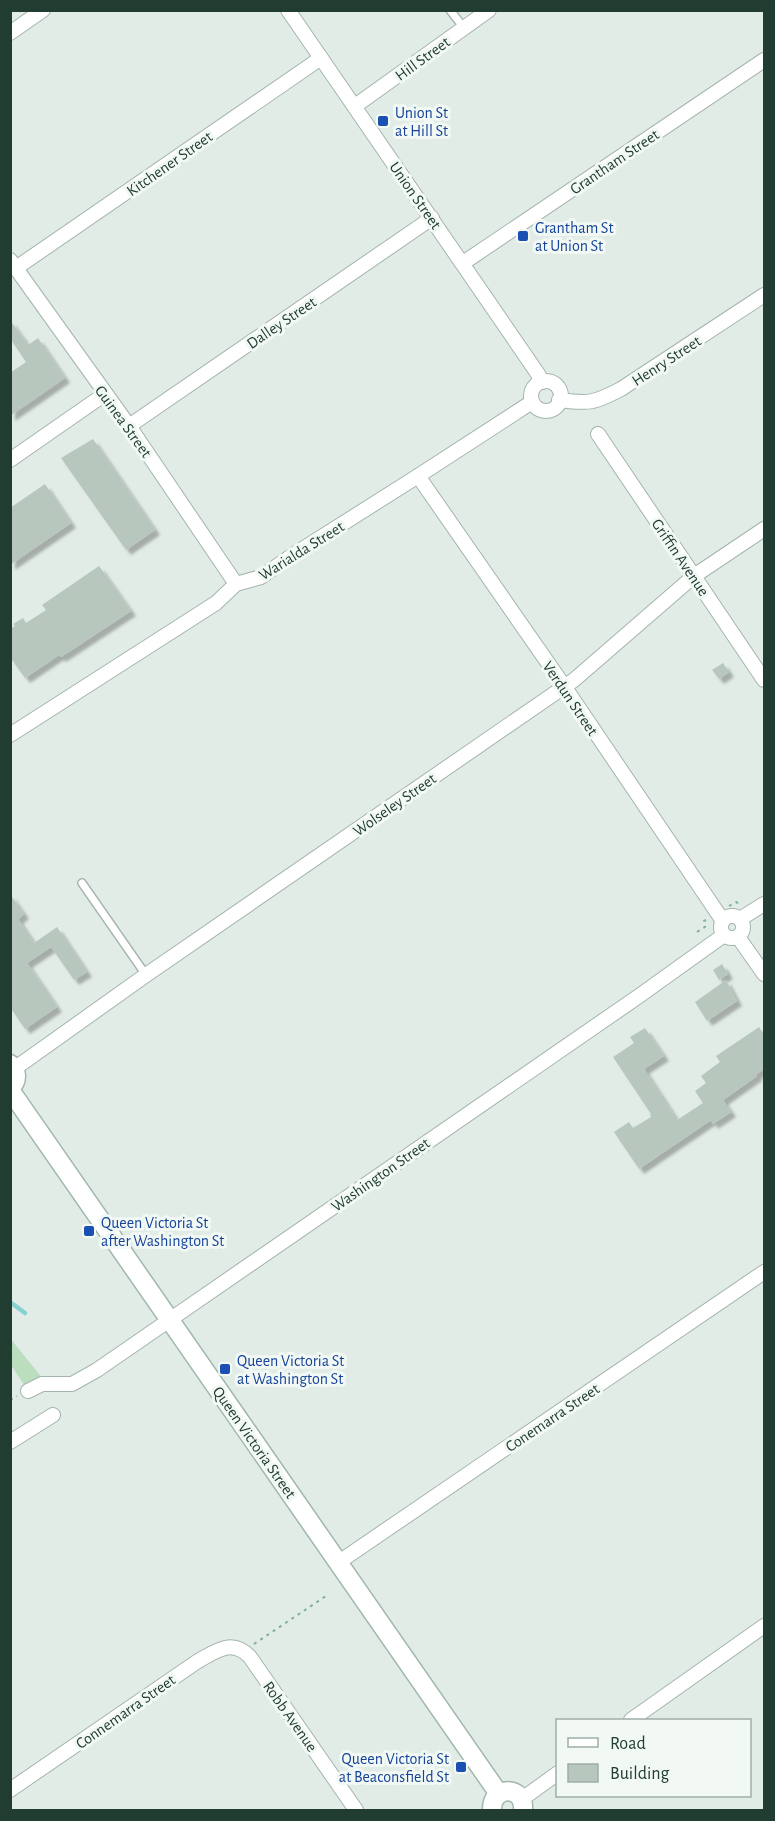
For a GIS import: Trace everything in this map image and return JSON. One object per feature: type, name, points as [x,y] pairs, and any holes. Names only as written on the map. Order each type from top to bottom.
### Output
[{"type":"main road","points":[[10,1089],[16,1078],[13,1066]]},
{"type":"main road","name":"Queen Victoria Street","points":[[10,1089],[339,1562],[496,1802]]},
{"type":"main road","points":[[496,1802],[504,1791],[514,1792],[522,1805]]},
{"type":"street","points":[[10,33],[43,10]]},
{"type":"street","name":"Union Street","points":[[288,10],[463,262],[542,382]]},
{"type":"street","name":"Hill Street","points":[[355,106],[489,10]]},
{"type":"street","name":"Kitchener Street","points":[[13,264],[321,58]]},
{"type":"street","name":"Grantham Street","points":[[463,262],[765,60]]},
{"type":"street","name":"Dalley Street","points":[[129,426],[432,218]]},
{"type":"street","name":"Guinea Street","points":[[13,264],[129,426],[236,584]]},
{"type":"street","name":"Henry Street","points":[[560,400],[592,402],[621,389],[765,295]]},
{"type":"street","points":[[542,382],[551,382],[560,391],[560,400],[554,408],[546,410],[538,408],[532,402],[532,391],[535,385],[542,382]]},
{"type":"street","points":[[10,460],[105,394]]},
{"type":"street","name":"Warialda Street","points":[[10,735],[216,603],[236,584],[261,577],[532,402]]},
{"type":"street","name":"Griffin Avenue","points":[[598,434],[765,680]]},
{"type":"street","name":"Verdun Street","points":[[418,476],[564,686],[723,928]]},
{"type":"street","name":"Wolseley Street","points":[[13,1066],[574,680],[694,576],[765,529]]},
{"type":"street","points":[[740,919],[765,903]]},
{"type":"street","points":[[734,916],[740,919],[744,927],[738,937],[731,939],[723,928],[727,917],[734,916]]},
{"type":"street","name":"Washington Street","points":[[28,1391],[42,1384],[70,1384],[78,1381],[639,996],[723,928]]},
{"type":"street","points":[[738,937],[765,974]]},
{"type":"street","name":"Conemarra Street","points":[[339,1562],[765,1272]]},
{"type":"street","points":[[10,1442],[53,1415]]},
{"type":"street","points":[[632,1719],[765,1626]]},
{"type":"street","name":"Connemarra Street","points":[[10,1790],[198,1661],[227,1647],[248,1648]]},
{"type":"street","name":"Robb Avenue","points":[[248,1648],[356,1810]]},
{"type":"street","points":[[522,1805],[556,1775]]},
{"type":"lane","points":[[450,10],[464,28]]},
{"type":"lane","points":[[82,883],[146,975]]},
{"type":"path","points":[[697,932],[705,927],[704,921]]},
{"type":"path","points":[[248,1648],[326,1596]]},
{"type":"green space","points":[[10,1338],[47,1384],[28,1391],[11,1365]]},
{"type":"building","points":[[10,320],[28,345],[38,338],[65,378],[10,416],[10,373],[26,362],[10,338]]},
{"type":"building","points":[[93,439],[155,530],[126,550],[61,458]]},
{"type":"building","points":[[45,484],[71,523],[10,565],[10,508]]},
{"type":"building","points":[[99,566],[131,611],[25,678],[10,657],[10,629],[15,626],[13,624],[23,618],[26,623],[46,610],[42,605]]},
{"type":"building","points":[[723,663],[729,672],[719,679],[712,670]]},
{"type":"building","points":[[10,894],[24,914],[18,919],[34,943],[57,927],[87,972],[74,980],[51,947],[27,963],[57,1007],[25,1029],[10,1007]]},
{"type":"building","points":[[722,964],[728,974],[719,980],[713,970]]},
{"type":"building","points":[[726,980],[737,1001],[707,1021],[695,1002]]},
{"type":"building","points":[[759,1027],[765,1036],[765,1069],[723,1100],[731,1112],[713,1124],[711,1120],[639,1169],[614,1132],[629,1122],[633,1128],[651,1117],[651,1114],[613,1057],[634,1043],[630,1037],[645,1028],[664,1056],[644,1069],[677,1120],[703,1103],[695,1091],[706,1083],[701,1076],[720,1062],[716,1056]]},
{"type":"waterway","points":[[10,1302],[25,1313]]},
{"type":"place","name":"Union St at Hill St","points":[[383,121]]},
{"type":"place","name":"Grantham St at Union St","points":[[523,236]]},
{"type":"place","name":"Queen Victoria St after Washington St","points":[[89,1231]]},
{"type":"place","name":"Queen Victoria St at Washington St","points":[[225,1369]]},
{"type":"place","name":"Queen Victoria St at Beaconsfield St","points":[[461,1767]]}]
